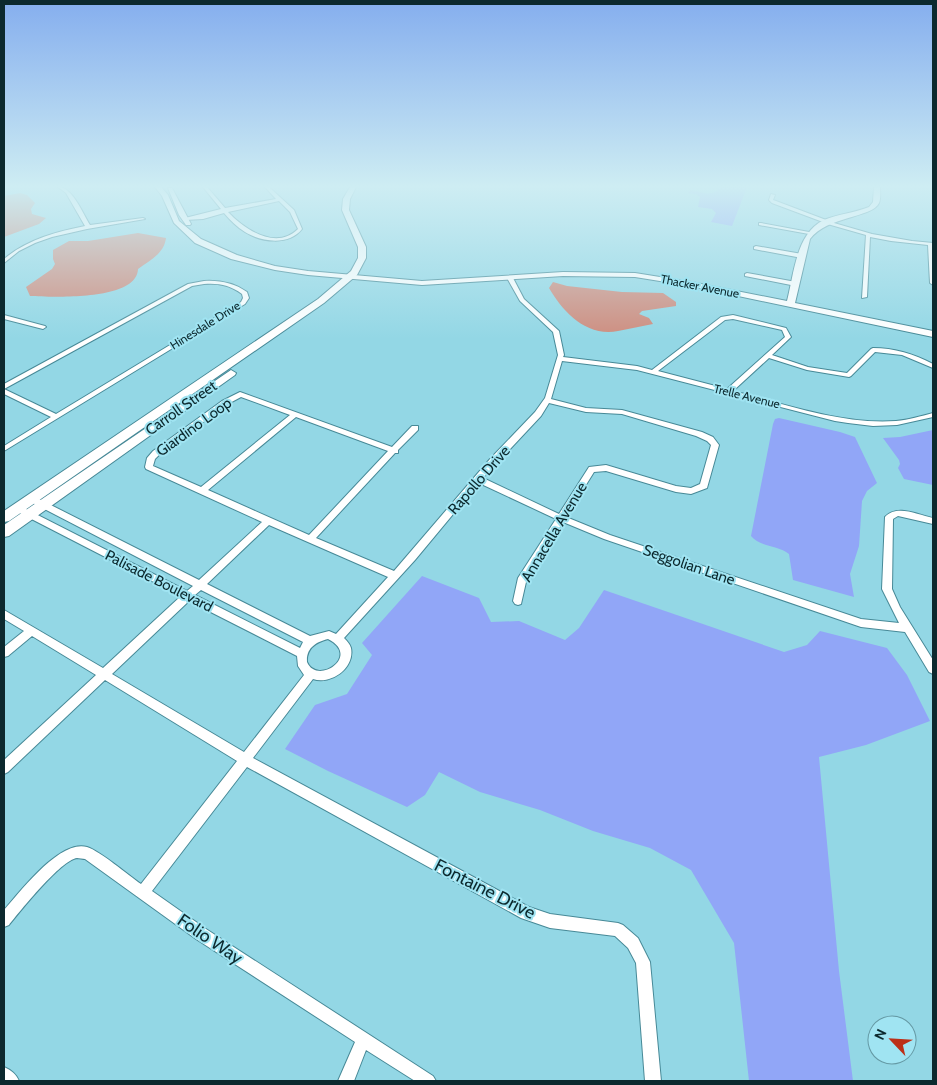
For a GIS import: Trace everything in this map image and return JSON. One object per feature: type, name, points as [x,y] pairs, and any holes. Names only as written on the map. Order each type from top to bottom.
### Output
[{"type":"main road","name":"Carroll Street","points":[[36,502],[250,360],[327,305],[351,281],[352,275],[362,256],[359,238]]},
{"type":"main road","name":"Carroll Street","points":[[4,532],[23,511],[304,313],[329,295],[343,280],[352,275]]},
{"type":"main road","points":[[250,360],[251,353],[301,318],[304,313]]},
{"type":"main road","name":"Carroll Street","points":[[4,517],[23,511]]},
{"type":"street","points":[[4,261],[11,254],[45,238]]},
{"type":"street","name":"Thacker Avenue","points":[[194,238],[239,259],[292,271],[352,275]]},
{"type":"street","name":"Thacker Avenue","points":[[206,238],[242,254],[287,265],[422,283],[581,273],[635,275],[691,284],[933,334]]},
{"type":"street","points":[[263,238],[285,238]]},
{"type":"street","points":[[791,304],[807,238]]},
{"type":"street","points":[[864,297],[868,238]]},
{"type":"street","points":[[877,238],[931,243],[933,283]]},
{"type":"street","points":[[756,248],[802,256]]},
{"type":"street","points":[[747,274],[796,284]]},
{"type":"street","points":[[510,278],[519,296],[530,308]]},
{"type":"street","name":"Hinesdale Drive","points":[[4,389],[190,285],[215,281],[241,289],[245,293],[246,298],[243,303],[56,417]]},
{"type":"street","name":"Rapollo Drive","points":[[338,638],[538,414],[546,400],[561,355],[556,331],[530,308]]},
{"type":"street","points":[[4,317],[43,327]]},
{"type":"street","points":[[653,372],[727,317],[778,326],[784,329],[788,337],[767,354],[728,392]]},
{"type":"street","points":[[767,354],[783,362],[849,375],[873,350],[889,350],[933,366]]},
{"type":"street","name":"Trelle Avenue","points":[[560,359],[622,366],[653,372],[861,424],[886,425],[905,423],[933,415]]},
{"type":"street","points":[[4,389],[56,417]]},
{"type":"street","name":"Giardino Loop","points":[[394,575],[149,467],[151,458],[224,403],[240,394],[395,451]]},
{"type":"street","name":"Annacella Avenue","points":[[518,601],[521,580],[592,470],[606,468],[676,489],[691,491],[704,486],[715,445],[710,439],[699,434],[622,412],[586,410],[546,400]]},
{"type":"street","points":[[202,492],[295,414]]},
{"type":"street","points":[[4,449],[56,417]]},
{"type":"street","points":[[310,539],[416,428]]},
{"type":"street","name":"Seggolian Lane","points":[[479,479],[561,518],[607,537],[861,623],[907,628]]},
{"type":"street","name":"Palisade Boulevard","points":[[36,502],[310,641]]},
{"type":"street","name":"Palisade Boulevard","points":[[23,511],[302,654]]},
{"type":"street","points":[[933,521],[897,513],[889,517],[887,589],[907,628],[933,668]]},
{"type":"street","points":[[4,768],[268,521]]},
{"type":"street","name":"Fontaine Drive","points":[[4,614],[246,760],[526,913],[550,921],[618,930],[634,943],[643,962],[653,1081]]},
{"type":"street","points":[[4,654],[31,631]]},
{"type":"street","points":[[329,635],[338,638],[344,644],[347,652],[345,660],[339,668],[331,674],[320,676],[311,674],[304,669],[301,662],[302,654],[310,641],[319,636],[329,635]]},
{"type":"street","points":[[143,892],[311,674]]},
{"type":"street","name":"Folio Way","points":[[4,920],[52,868],[67,856],[76,852],[88,854],[201,934],[428,1081]]},
{"type":"street","points":[[346,1081],[363,1040]]},
{"type":"street","points":[[4,1075],[11,1081]]},
{"type":"shaded area","points":[[109,238],[166,238],[165,244],[159,252],[138,269],[134,279],[124,287],[92,295],[30,296],[26,287],[52,269],[55,264],[53,250],[69,241],[88,241]]},
{"type":"shaded area","points":[[553,282],[567,286],[622,292],[663,293],[676,302],[676,306],[642,311],[639,314],[649,318],[653,324],[606,332],[586,326],[569,314],[549,288]]},
{"type":"water","points":[[779,418],[855,437],[877,483],[867,491],[862,501],[859,546],[850,574],[854,597],[793,580],[789,554],[759,542],[751,536],[773,424],[775,419]]},
{"type":"water","points":[[933,430],[933,485],[904,479],[898,468],[899,460],[883,438],[900,437]]},
{"type":"water","points":[[422,576],[479,598],[491,622],[519,621],[565,640],[579,628],[604,590],[784,652],[807,645],[820,631],[887,648],[907,675],[930,721],[866,745],[819,757],[839,971],[853,1081],[749,1081],[734,943],[691,870],[650,848],[593,831],[540,810],[480,792],[439,772],[425,795],[407,807],[285,749],[315,705],[347,694],[372,655],[362,643]]}]
